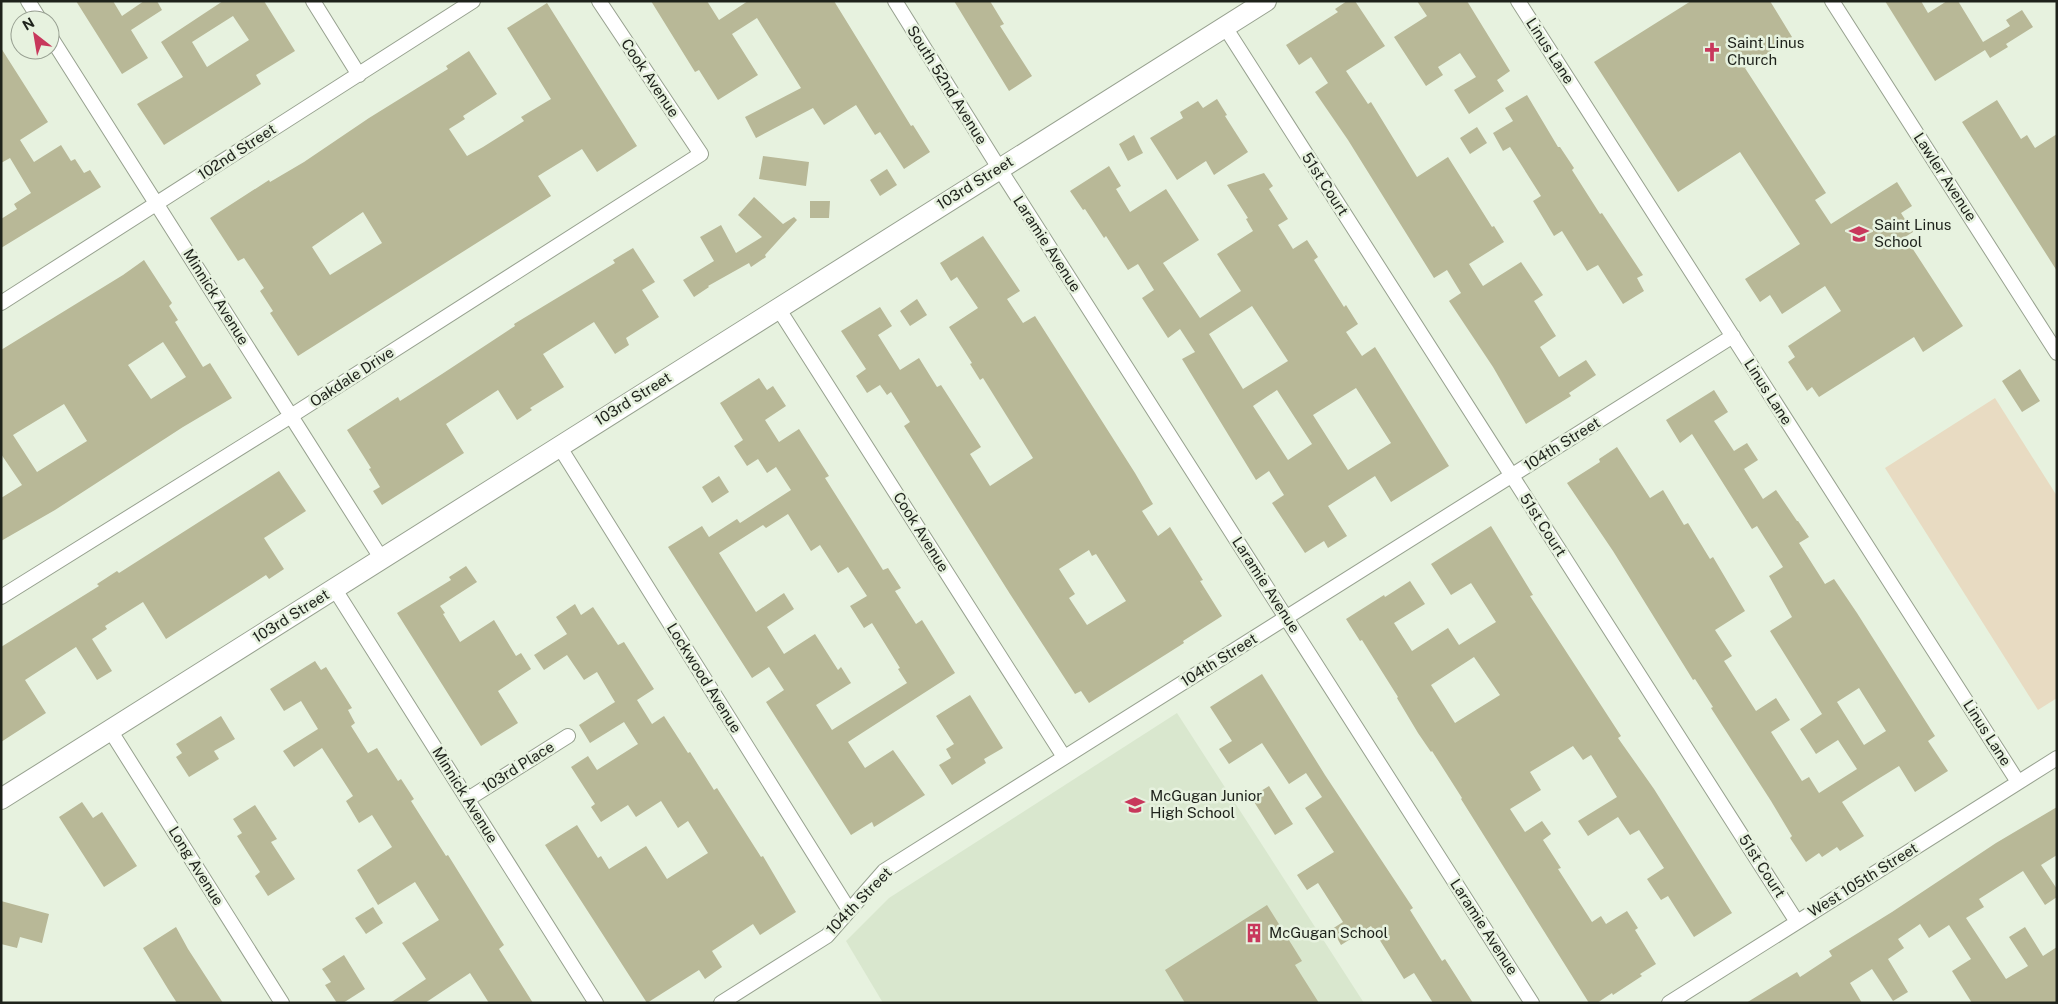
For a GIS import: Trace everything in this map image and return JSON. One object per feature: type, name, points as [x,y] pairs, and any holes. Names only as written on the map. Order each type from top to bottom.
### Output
[{"type":"main road","name":"103rd Street","points":[[1,799],[1266,1]]},
{"type":"street","points":[[313,1],[359,75]]},
{"type":"street","name":"102nd Street","points":[[1,303],[473,1]]},
{"type":"street","name":"Cook Avenue","points":[[599,1],[701,154]]},
{"type":"street","name":"South 52nd Avenue","points":[[895,1],[999,168]]},
{"type":"street","name":"Linus Lane","points":[[1518,1],[2018,782]]},
{"type":"street","name":"Lawler Avenue","points":[[1832,1],[2057,353]]},
{"type":"street","name":"51st Court","points":[[1225,27],[1798,922]]},
{"type":"street","name":"Minnick Avenue","points":[[60,52],[381,558]]},
{"type":"street","name":"Oakdale Drive","points":[[1,597],[291,416],[701,154]]},
{"type":"street","name":"Laramie Avenue","points":[[999,168],[1532,1003]]},
{"type":"street","name":"Cook Avenue","points":[[778,308],[1064,757]]},
{"type":"street","name":"104th Street","points":[[721,1003],[827,936],[884,870],[1733,336]]},
{"type":"street","name":"Lockwood Avenue","points":[[559,446],[850,910]]},
{"type":"street","name":"Minnick Avenue","points":[[334,588],[596,1003]]},
{"type":"street","name":"Long Avenue","points":[[110,730],[282,1003]]},
{"type":"street","name":"103rd Place","points":[[468,799],[568,736]]},
{"type":"street","name":"West 105th Street","points":[[1669,1003],[2057,758]]},
{"type":"shaded area","points":[[1995,398],[2057,496],[2057,698],[2038,710],[1885,468]]},
{"type":"shaded area","name":"McGugan Junior High School","points":[[1177,713],[1364,1003],[883,1003],[846,941],[889,898]]},
{"type":"building","points":[[76,1],[113,1],[122,16],[144,1],[157,1],[162,10],[131,30],[148,58],[122,74]]},
{"type":"building","points":[[223,1],[264,1],[295,51],[256,75],[261,84],[164,145],[137,104],[183,77],[161,42]],"holes":[[[233,16],[249,40],[207,67],[192,42]]]},
{"type":"building","points":[[651,1],[707,1],[719,20],[748,1],[834,1],[911,126],[913,125],[930,152],[904,169],[880,132],[875,135],[856,105],[824,125],[813,108],[756,138],[745,117],[801,88],[757,18],[732,34],[758,75],[718,100],[699,70],[695,72]]},
{"type":"building","points":[[954,1],[990,1],[1004,24],[1000,26],[1032,76],[1009,91]]},
{"type":"building","points":[[1347,1],[1355,1],[1385,46],[1346,71],[1368,104],[1371,102],[1417,177],[1448,157],[1492,227],[1494,226],[1504,242],[1469,264],[1483,286],[1521,262],[1543,295],[1534,301],[1556,336],[1540,347],[1559,377],[1586,360],[1596,375],[1569,393],[1571,396],[1526,424],[1493,367],[1449,301],[1461,293],[1447,270],[1434,278],[1348,140],[1315,92],[1328,83],[1311,57],[1299,65],[1286,45],[1338,12],[1335,9]]},
{"type":"building","points":[[1417,1],[1467,1],[1510,71],[1497,80],[1504,91],[1469,114],[1454,90],[1476,77],[1460,53],[1438,67],[1443,75],[1426,86],[1394,37],[1427,16]]},
{"type":"building","points":[[1691,1],[1770,1],[1792,37],[1745,68],[1826,193],[1815,200],[1831,224],[1897,182],[1912,206],[1901,213],[1913,232],[1905,237],[1963,326],[1923,352],[1914,337],[1819,397],[1812,387],[1807,391],[1788,362],[1795,357],[1788,346],[1841,311],[1825,286],[1782,314],[1770,295],[1760,302],[1745,279],[1800,244],[1740,152],[1678,192],[1594,62]]},
{"type":"building","points":[[1885,1],[1921,1],[1928,13],[1947,1],[1958,1],[1983,42],[2010,26],[2006,20],[2022,10],[2033,27],[2006,44],[2008,47],[1990,58],[1985,50],[1935,81]]},
{"type":"building","points":[[547,3],[637,146],[597,172],[582,149],[538,176],[551,196],[298,356],[270,313],[273,311],[260,291],[264,288],[244,258],[238,261],[210,218],[269,180],[270,182],[304,162],[369,118],[448,69],[446,66],[469,51],[497,94],[463,116],[465,119],[449,129],[467,156],[524,121],[521,117],[551,99],[507,28]],"holes":[[[363,212],[382,243],[330,275],[312,247]]]},
{"type":"building","points":[[1,48],[48,122],[20,140],[34,162],[61,145],[71,161],[75,159],[84,173],[90,170],[101,187],[1,248],[1,219],[17,209],[14,204],[31,193],[10,158],[1,163]]},
{"type":"building","points":[[1527,95],[1558,147],[1560,147],[1574,168],[1572,170],[1600,214],[1602,213],[1643,275],[1637,278],[1644,291],[1623,304],[1598,265],[1587,271],[1562,231],[1554,236],[1533,201],[1541,196],[1510,147],[1503,151],[1493,133],[1513,121],[1505,108]]},
{"type":"building","points":[[1217,99],[1227,115],[1225,116],[1248,152],[1214,175],[1206,161],[1177,180],[1150,138],[1183,118],[1180,112],[1198,101],[1203,108]]},
{"type":"building","points":[[1997,100],[2021,139],[2027,135],[2035,148],[2057,134],[2057,271],[1962,122]]},
{"type":"building","points":[[1477,127],[1487,143],[1470,154],[1460,138]]},
{"type":"building","points":[[1134,135],[1143,153],[1128,161],[1119,144]]},
{"type":"building","points":[[763,156],[809,162],[806,186],[759,179]]},
{"type":"building","points":[[1109,166],[1121,186],[1116,189],[1130,212],[1166,189],[1199,240],[1163,263],[1200,318],[1241,291],[1217,254],[1253,231],[1246,219],[1248,218],[1227,185],[1264,173],[1273,186],[1269,189],[1288,219],[1278,225],[1293,249],[1307,240],[1318,257],[1314,260],[1344,307],[1346,305],[1358,324],[1346,332],[1362,356],[1375,347],[1449,466],[1391,502],[1375,476],[1328,506],[1347,536],[1328,548],[1324,541],[1305,553],[1272,503],[1284,495],[1269,471],[1256,480],[1182,359],[1195,352],[1180,329],[1168,338],[1142,298],[1154,290],[1138,264],[1128,270],[1106,236],[1104,238],[1085,209],[1083,210],[1070,191]],"holes":[[[1252,306],[1288,361],[1243,389],[1209,334]],[[1356,388],[1391,443],[1348,470],[1313,415]],[[1277,390],[1312,444],[1288,460],[1253,406]]]},
{"type":"building","points":[[887,169],[897,185],[880,196],[870,180]]},
{"type":"building","points":[[754,197],[783,224],[794,217],[797,220],[765,255],[766,257],[751,267],[749,263],[708,286],[694,297],[683,280],[714,261],[700,237],[721,225],[736,253],[762,237],[738,215]]},
{"type":"building","points":[[810,201],[830,201],[829,218],[810,218]]},
{"type":"building","points":[[983,236],[1020,291],[1007,299],[1023,323],[1035,316],[1153,504],[1142,511],[1158,536],[1170,527],[1203,580],[1200,581],[1222,616],[1183,641],[1184,643],[1089,703],[1081,691],[1075,694],[1010,594],[904,426],[910,422],[891,392],[887,395],[880,385],[867,393],[856,376],[866,369],[841,331],[880,307],[892,326],[878,335],[900,370],[919,358],[937,387],[941,385],[981,447],[970,454],[990,486],[1033,458],[983,378],[980,380],[970,364],[972,363],[949,327],[978,308],[957,277],[951,281],[940,263]],"holes":[[[1089,550],[1092,556],[1096,554],[1126,601],[1087,625],[1069,598],[1075,594],[1059,569]]]},
{"type":"building","points":[[633,248],[655,282],[642,290],[659,317],[626,338],[629,345],[615,354],[594,322],[543,354],[564,387],[530,408],[532,410],[517,420],[498,390],[446,424],[464,453],[382,505],[373,491],[380,487],[369,469],[371,468],[347,430],[398,397],[400,401],[515,326],[514,324],[615,263],[613,260]]},
{"type":"building","points":[[144,260],[172,303],[169,306],[178,320],[175,322],[203,367],[210,363],[232,398],[183,427],[55,510],[1,541],[1,498],[22,485],[1,454],[1,350],[123,275]],"holes":[[[163,342],[186,377],[151,399],[128,365]],[[64,404],[87,441],[37,472],[13,435]]]},
{"type":"building","points":[[917,299],[927,315],[910,326],[900,311]]},
{"type":"building","points":[[2020,369],[2040,401],[2022,412],[2002,381]]},
{"type":"building","points":[[759,378],[767,390],[773,386],[786,406],[765,420],[779,442],[799,429],[829,476],[825,478],[883,570],[888,568],[901,588],[895,591],[916,624],[922,620],[955,673],[848,742],[865,768],[893,750],[925,795],[874,827],[872,822],[851,835],[766,702],[784,690],[769,667],[752,678],[668,547],[702,526],[709,537],[737,519],[740,523],[791,490],[776,467],[767,473],[758,459],[747,466],[734,446],[743,440],[720,403]],"holes":[[[788,514],[811,551],[820,545],[838,573],[848,567],[867,596],[850,606],[864,628],[872,623],[900,668],[898,669],[907,683],[832,730],[816,705],[851,683],[841,667],[838,670],[815,634],[784,654],[767,627],[794,609],[784,593],[756,612],[719,553],[763,525],[766,528]]]},
{"type":"building","points":[[1714,390],[1728,412],[1714,421],[1734,451],[1747,443],[1758,460],[1744,469],[1763,499],[1776,490],[1809,537],[1799,543],[1825,584],[1834,579],[1935,736],[1928,741],[1948,771],[1915,792],[1899,766],[1842,802],[1864,836],[1840,851],[1837,847],[1822,857],[1819,853],[1806,862],[1790,838],[1792,836],[1771,801],[1711,708],[1713,707],[1695,679],[1693,680],[1613,551],[1567,483],[1600,462],[1599,459],[1617,447],[1650,498],[1663,490],[1684,525],[1688,523],[1710,559],[1713,557],[1745,611],[1715,630],[1732,656],[1724,661],[1756,711],[1776,698],[1790,720],[1771,732],[1802,781],[1809,777],[1819,793],[1857,769],[1838,740],[1816,754],[1800,729],[1822,714],[1770,631],[1792,617],[1769,576],[1783,567],[1757,526],[1752,529],[1692,434],[1680,443],[1666,420]],"holes":[[[1859,688],[1886,731],[1864,745],[1837,702]]]},
{"type":"building","points":[[279,471],[306,511],[264,538],[284,569],[269,579],[266,575],[166,639],[143,602],[105,626],[107,629],[92,639],[112,671],[97,680],[76,647],[25,680],[46,713],[1,742],[1,647],[99,586],[97,584],[117,571],[119,573]]},
{"type":"building","points":[[719,476],[729,492],[712,503],[702,487]]},
{"type":"building","points":[[1491,526],[1533,595],[1530,596],[1621,736],[1618,738],[1654,789],[1732,913],[1694,937],[1668,896],[1661,900],[1647,879],[1664,868],[1639,830],[1630,835],[1618,817],[1588,836],[1578,821],[1617,797],[1591,755],[1583,760],[1573,746],[1530,772],[1541,790],[1510,809],[1525,832],[1542,821],[1551,834],[1543,840],[1561,868],[1558,869],[1592,922],[1601,916],[1606,924],[1627,911],[1638,928],[1635,930],[1656,964],[1640,974],[1642,976],[1597,1003],[1589,1003],[1462,798],[1432,751],[1418,733],[1362,640],[1360,641],[1346,619],[1410,581],[1425,604],[1394,623],[1412,651],[1448,628],[1459,645],[1496,622],[1471,583],[1451,595],[1431,564]],"holes":[[[1474,657],[1500,695],[1455,723],[1431,685]]]},
{"type":"building","points":[[466,566],[477,582],[440,606],[460,642],[494,620],[516,656],[521,653],[531,669],[498,691],[518,723],[481,746],[397,613],[451,580],[449,577]]},
{"type":"building","points":[[575,604],[581,615],[593,607],[618,645],[624,642],[654,689],[637,700],[652,724],[664,716],[714,790],[717,788],[761,857],[763,856],[796,912],[760,935],[753,924],[712,951],[722,967],[705,979],[699,970],[647,1003],[545,845],[577,825],[598,858],[601,856],[609,869],[646,846],[667,879],[708,853],[688,821],[678,828],[661,801],[636,817],[628,805],[601,822],[591,807],[595,804],[571,767],[588,756],[597,770],[638,744],[624,722],[590,743],[579,725],[615,702],[597,672],[584,680],[567,655],[544,670],[534,655],[567,634],[556,617]]},
{"type":"building","points":[[315,661],[321,670],[326,667],[352,708],[348,710],[355,723],[351,726],[368,753],[377,748],[398,781],[401,779],[414,799],[411,801],[446,856],[448,855],[504,945],[499,949],[533,1003],[489,1003],[470,973],[425,1003],[390,1003],[426,979],[402,943],[439,920],[415,882],[378,905],[357,870],[392,847],[372,815],[359,823],[346,801],[353,796],[322,748],[294,767],[283,751],[318,729],[301,701],[284,711],[270,689]]},
{"type":"building","points":[[1262,674],[1325,775],[1413,908],[1410,910],[1442,961],[1445,959],[1473,1003],[1433,1003],[1414,973],[1404,979],[1371,926],[1341,945],[1332,929],[1343,922],[1318,883],[1307,890],[1297,875],[1334,852],[1305,808],[1322,797],[1306,773],[1289,784],[1262,743],[1229,764],[1219,749],[1232,741],[1210,707]]},
{"type":"building","points":[[970,695],[1003,748],[984,759],[986,763],[952,785],[939,765],[951,758],[946,749],[954,744],[936,716]]},
{"type":"building","points":[[221,716],[235,739],[214,751],[219,759],[189,777],[176,757],[182,753],[176,744]]},
{"type":"building","points":[[1269,786],[1293,824],[1275,835],[1251,797]]},
{"type":"building","points":[[82,802],[93,818],[102,812],[137,866],[104,887],[59,817]]},
{"type":"building","points":[[255,805],[277,839],[271,842],[295,879],[268,896],[255,876],[260,872],[237,836],[242,833],[233,819]]},
{"type":"building","points":[[2057,807],[2057,855],[2041,865],[2057,889],[2057,897],[2045,905],[2023,871],[1979,899],[1984,907],[1966,918],[2006,979],[2028,966],[2009,937],[2025,927],[2043,956],[2057,947],[2057,1003],[1972,1003],[1952,971],[1971,959],[1949,925],[1929,938],[1920,924],[1898,939],[1904,948],[1888,959],[1908,992],[1893,1001],[1872,969],[1850,983],[1862,1003],[1746,1003],[1797,972],[1800,977],[1832,956],[1829,951],[1996,843]]},
{"type":"building","points":[[1,901],[49,914],[42,943],[20,937],[17,948],[1,944]]},
{"type":"building","name":"McGugan School","points":[[1267,905],[1302,961],[1295,965],[1319,1003],[1185,1003],[1165,970]]},
{"type":"building","points":[[373,907],[383,923],[366,934],[355,918]]},
{"type":"building","points":[[176,927],[223,1003],[177,1003],[168,989],[143,948]]},
{"type":"building","points":[[344,955],[365,989],[343,1003],[337,1003],[325,985],[331,982],[322,969]]},
{"type":"place","name":"Saint Linus Church","points":[[1712,52]]},
{"type":"place","name":"Saint Linus School","points":[[1859,234]]},
{"type":"place","name":"McGugan Junior High School","points":[[1135,805]]},
{"type":"place","name":"McGugan School","points":[[1254,933]]}]
